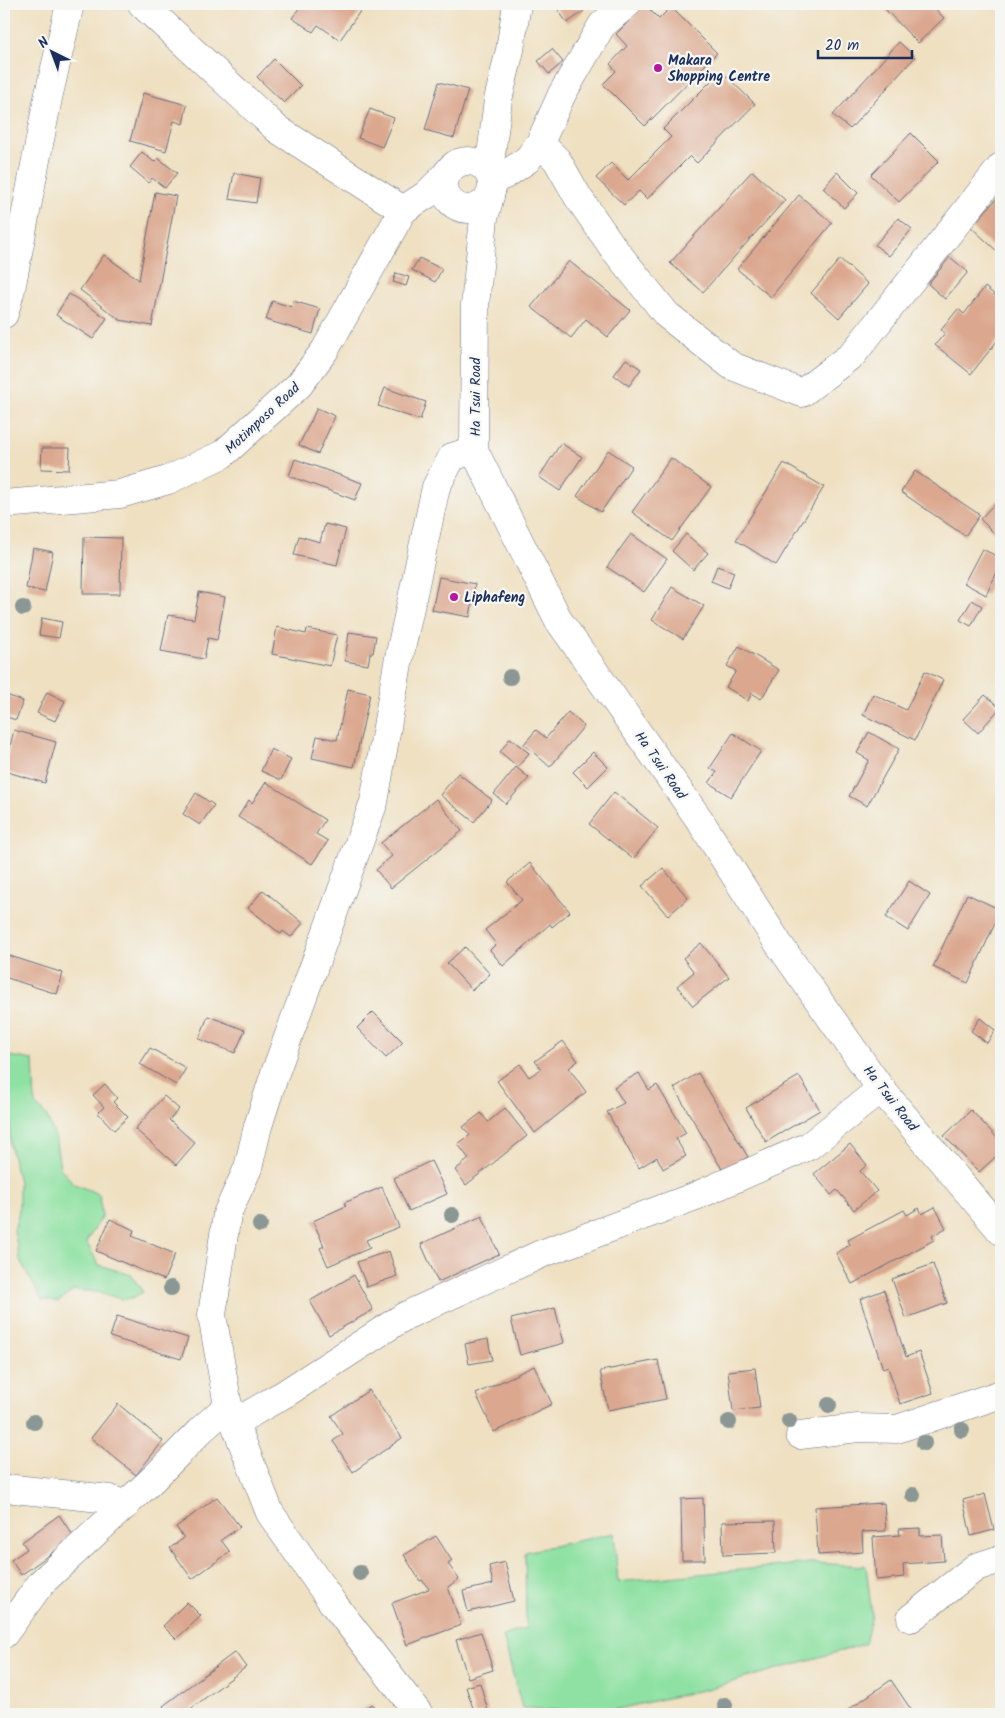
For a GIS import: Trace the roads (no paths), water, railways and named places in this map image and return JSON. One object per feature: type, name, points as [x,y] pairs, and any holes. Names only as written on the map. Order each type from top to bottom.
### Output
[{"type":"street","points":[[4,314],[11,289],[48,98],[70,4]]},
{"type":"street","points":[[142,4],[277,130],[403,210]]},
{"type":"street","name":"Ha Tsui Road","points":[[517,4],[510,50],[498,100],[475,305],[474,450],[559,621],[699,819],[778,943],[881,1089],[1001,1231]]},
{"type":"street","points":[[490,183],[478,163],[455,168],[444,189],[454,205],[474,209],[480,206],[490,183],[527,160],[540,143],[562,94],[602,25],[627,4]]},
{"type":"street","name":"Ha Tsui Road","points":[[455,168],[498,100]]},
{"type":"street","points":[[540,143],[557,160],[578,197],[614,250],[667,316],[732,366],[802,393],[853,354],[1001,167]]},
{"type":"street","name":"Motimposo Road","points":[[4,504],[120,494],[168,480],[223,454],[299,385],[325,350],[403,210],[426,195],[455,168]]},
{"type":"street","points":[[426,195],[442,198],[454,205],[472,220],[482,240]]},
{"type":"street","points":[[419,1714],[332,1602],[270,1513],[232,1414],[212,1315],[227,1214],[248,1168],[258,1126],[374,802],[398,663],[436,487],[452,457],[474,450]]},
{"type":"street","points":[[4,1634],[41,1583],[126,1505],[200,1430],[232,1414],[286,1393],[405,1316],[541,1254],[696,1196],[809,1146],[881,1089]]},
{"type":"street","points":[[800,1435],[858,1428],[897,1429],[1001,1394]]},
{"type":"street","points":[[14,1489],[110,1499],[126,1505]]},
{"type":"street","points":[[911,1618],[976,1567],[1001,1559]]},
{"type":"place","name":"Makara Shopping Centre","points":[[658,68]]},
{"type":"place","name":"Liphafeng","points":[[454,597]]}]
